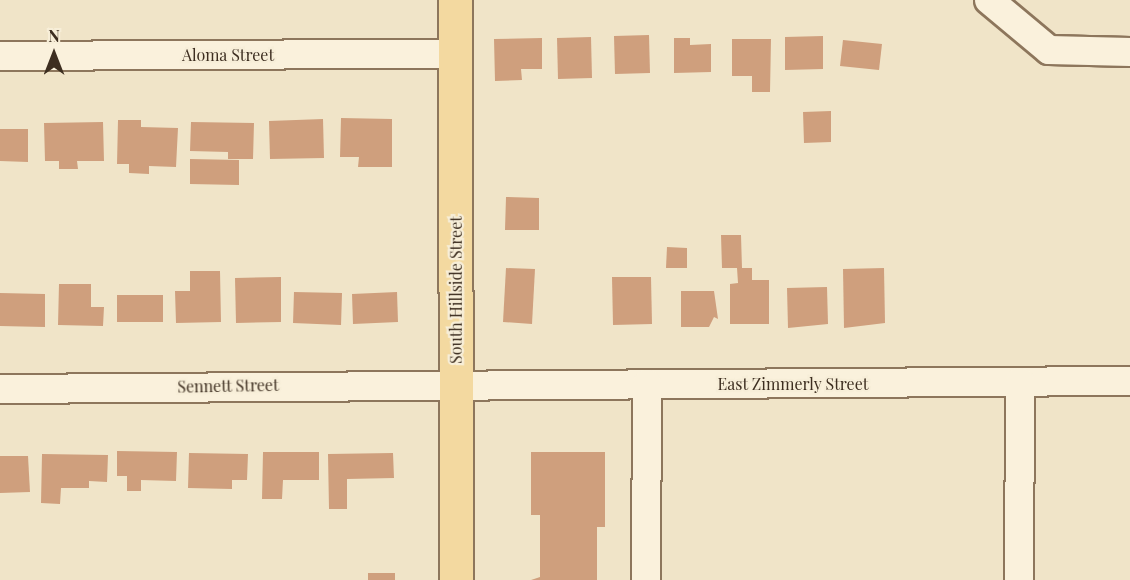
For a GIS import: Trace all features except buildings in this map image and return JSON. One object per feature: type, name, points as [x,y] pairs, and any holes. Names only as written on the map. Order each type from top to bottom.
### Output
[{"type":"main road","name":"South Hillside Street","points":[[455,0],[456,580]]},
{"type":"street","points":[[989,0],[1049,50],[1130,52]]},
{"type":"street","name":"Aloma Street","points":[[0,56],[456,54]]},
{"type":"street","name":"East Zimmerly Street","points":[[456,384],[1130,381]]},
{"type":"street","points":[[1019,580],[1020,382]]},
{"type":"street","name":"Sennett Street","points":[[0,389],[456,384]]},
{"type":"street","points":[[646,580],[647,384]]}]
